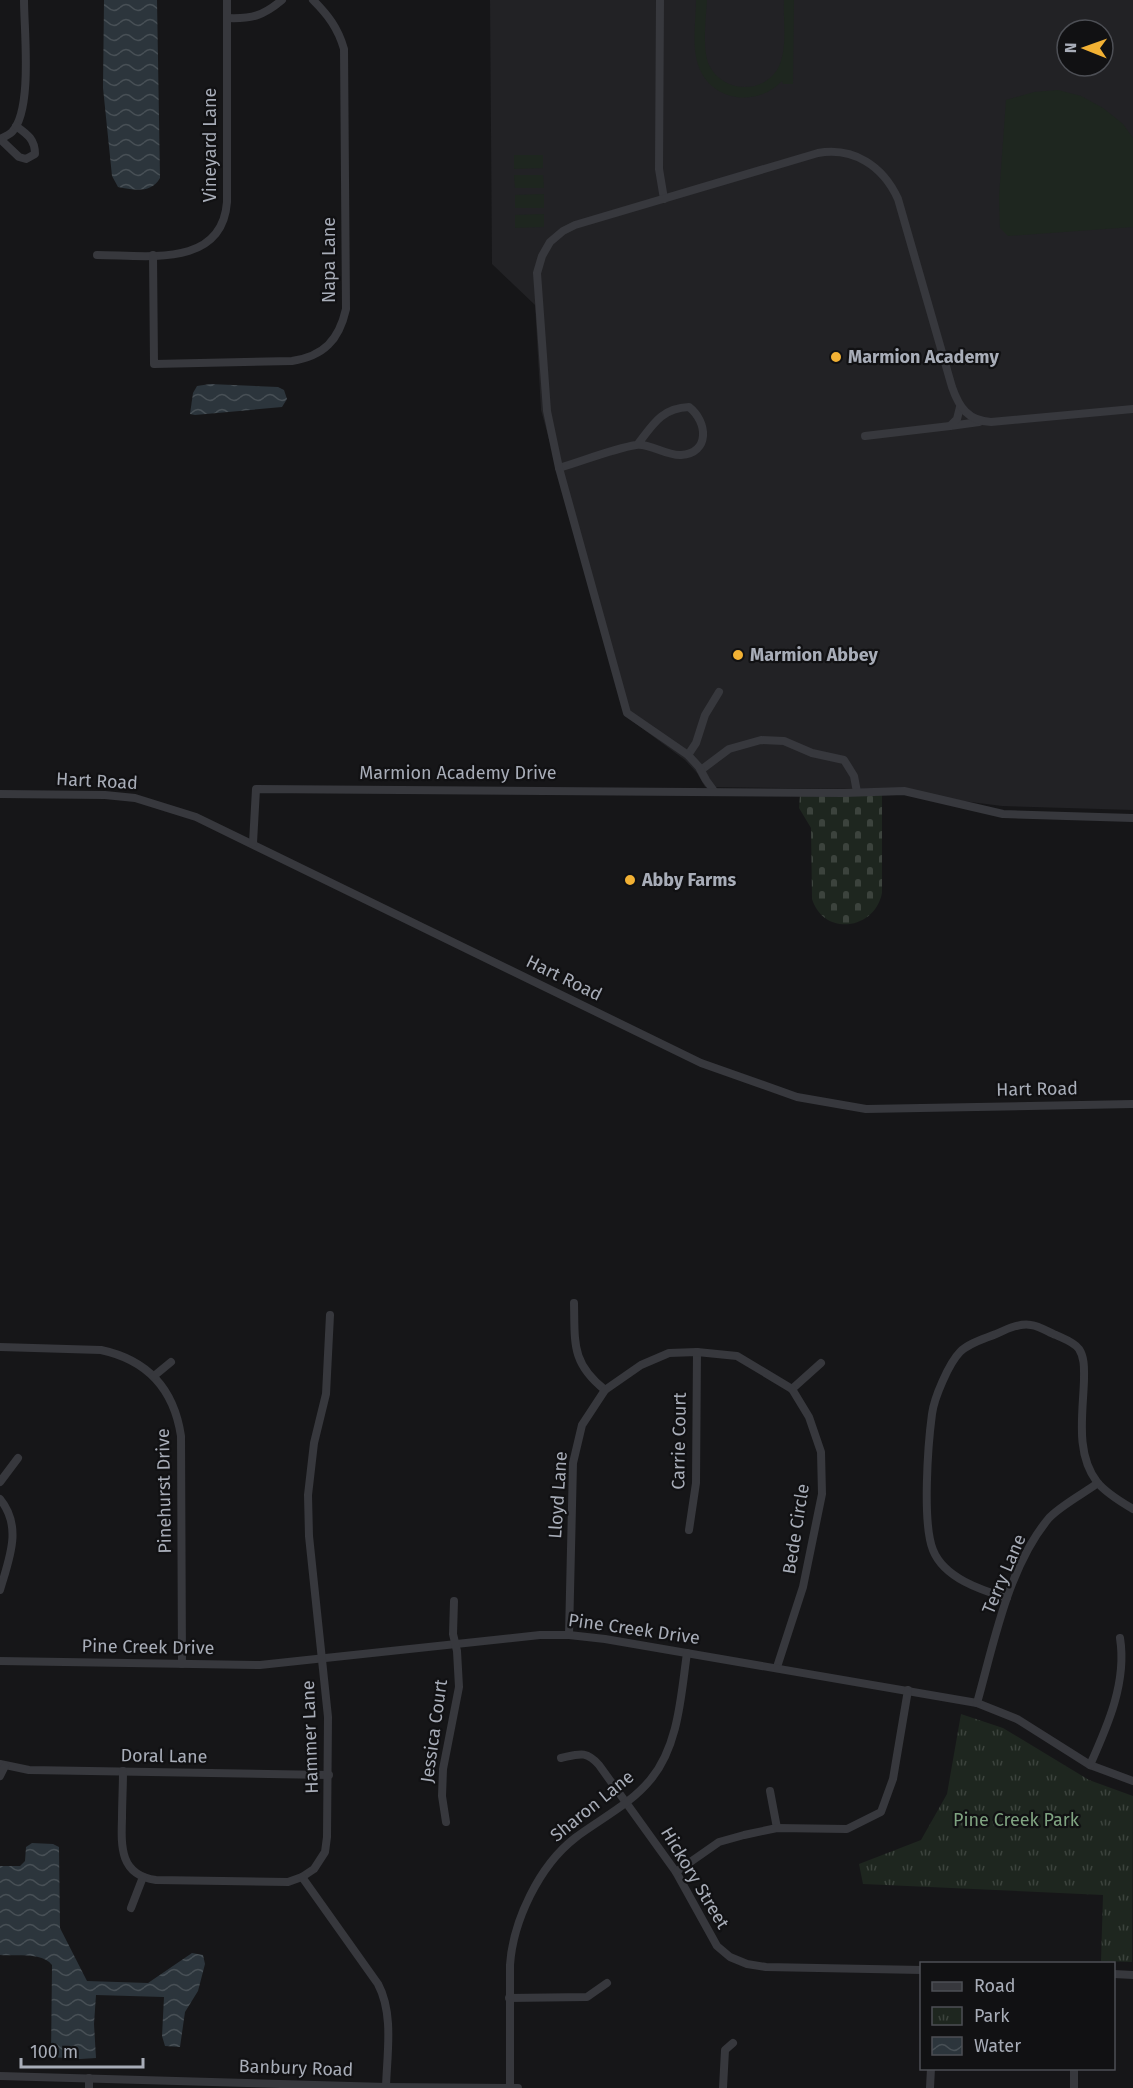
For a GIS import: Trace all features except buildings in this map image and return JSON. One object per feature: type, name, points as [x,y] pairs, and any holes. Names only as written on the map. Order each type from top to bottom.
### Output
[{"type":"street","points":[[14,129],[30,137],[35,146],[34,154],[26,159],[19,157],[0,139],[14,129],[24,108],[24,0]]},
{"type":"street","name":"Vineyard Lane","points":[[97,255],[182,254],[201,247],[214,237],[226,216],[227,0]]},
{"type":"street","points":[[227,18],[247,19],[264,14],[282,0]]},
{"type":"street","name":"Napa Lane","points":[[153,255],[154,364],[307,359],[322,351],[333,341],[342,327],[346,309],[344,49],[339,31],[313,0]]},
{"type":"street","points":[[660,0],[659,169],[664,199]]},
{"type":"street","points":[[714,791],[688,755],[627,713],[559,468],[546,401],[537,273],[545,248],[556,236],[575,225],[818,153],[838,152],[858,156],[886,178],[898,199],[952,387],[960,407],[980,422]]},
{"type":"street","points":[[559,468],[638,444],[669,454],[683,455],[694,451],[702,442],[701,422],[698,414],[689,407],[676,407],[652,425],[638,444]]},
{"type":"street","points":[[950,426],[957,419],[960,407]]},
{"type":"street","points":[[865,436],[980,422],[1133,409]]},
{"type":"street","points":[[688,755],[696,743],[705,715],[719,692]]},
{"type":"street","points":[[701,770],[729,749],[761,740],[784,741],[812,753],[844,760],[854,776],[857,792]]},
{"type":"street","name":"Marmion Academy Drive","points":[[253,843],[256,789],[904,791],[1002,814],[1133,818]]},
{"type":"street","name":"Hart Road","points":[[0,794],[105,795],[135,798],[196,817],[701,1063],[797,1097],[866,1109],[1133,1104]]},
{"type":"street","points":[[574,1303],[575,1346],[588,1376],[605,1390]]},
{"type":"street","name":"Hammer Lane","points":[[302,1877],[314,1869],[326,1847],[329,1775],[328,1717],[309,1536],[308,1495],[314,1443],[326,1394],[330,1315]]},
{"type":"street","points":[[1007,1598],[978,1589],[956,1576],[941,1562],[933,1550],[930,1539],[926,1505],[932,1412],[940,1387],[959,1353],[978,1341],[1025,1324],[1037,1326],[1076,1346],[1083,1358],[1082,1446],[1090,1469],[1098,1483],[1118,1501],[1133,1509]]},
{"type":"street","name":"Pinehurst Drive","points":[[0,1347],[101,1350],[116,1353],[130,1359],[154,1376],[165,1389],[179,1419],[181,1436],[182,1664]]},
{"type":"street","name":"Bede Circle","points":[[605,1390],[641,1365],[669,1353],[697,1352],[737,1356],[792,1389],[809,1417],[821,1452],[822,1494],[804,1587],[777,1667]]},
{"type":"street","name":"Carrie Court","points":[[689,1530],[696,1483],[697,1352]]},
{"type":"street","points":[[154,1376],[171,1362]]},
{"type":"street","points":[[792,1389],[821,1363]]},
{"type":"street","name":"Lloyd Lane","points":[[569,1635],[573,1463],[582,1425],[605,1390]]},
{"type":"street","points":[[0,1482],[18,1458]]},
{"type":"street","name":"Terry Lane","points":[[977,1703],[1007,1598],[1028,1550],[1050,1517],[1098,1483]]},
{"type":"street","points":[[0,1498],[11,1518],[13,1535],[0,1590]]},
{"type":"street","name":"Jessica Court","points":[[446,1822],[442,1796],[443,1769],[459,1687],[453,1634],[454,1601]]},
{"type":"street","name":"Pine Creek Drive","points":[[0,1661],[260,1665],[540,1635],[569,1635],[777,1667],[977,1703],[1017,1719],[1090,1765],[1133,1781]]},
{"type":"street","points":[[1090,1765],[1112,1718],[1123,1659],[1120,1638]]},
{"type":"street","name":"Sharon Lane","points":[[510,2088],[509,1998],[511,1946],[516,1929],[543,1872],[573,1840],[626,1802],[651,1779],[668,1753],[687,1653]]},
{"type":"street","points":[[676,1872],[719,1842],[744,1834],[777,1828],[847,1829],[881,1812],[893,1779],[908,1690]]},
{"type":"street","name":"Hickory Street","points":[[561,1758],[583,1753],[593,1758],[676,1872],[717,1946],[730,1957],[747,1964],[766,1967],[920,1970]]},
{"type":"street","points":[[0,1776],[2,1765]]},
{"type":"street","name":"Doral Lane","points":[[2,1765],[29,1770],[329,1775]]},
{"type":"street","points":[[123,1772],[123,1852],[129,1866],[143,1877],[156,1880],[284,1882],[302,1877],[385,1996],[387,2014],[386,2087]]},
{"type":"street","points":[[770,1791],[777,1828]]},
{"type":"street","points":[[131,1908],[143,1877]]},
{"type":"street","points":[[1115,1974],[1133,1975]]},
{"type":"street","points":[[509,1998],[587,1997],[607,1983]]},
{"type":"street","points":[[723,2088],[725,2050],[733,2043]]},
{"type":"street","points":[[930,2088],[931,2070]]},
{"type":"street","points":[[1074,2070],[1074,2088]]},
{"type":"street","name":"Banbury Road","points":[[0,2076],[264,2086],[518,2088]]},
{"type":"street","points":[[89,2078],[89,2088]]},
{"type":"shaded area","name":"Marmion Academy","points":[[490,0],[1133,0],[1133,810],[1002,806],[868,789],[705,787],[697,773],[685,760],[624,715],[541,410],[535,305],[492,264]]},
{"type":"green space","points":[[696,0],[707,0],[705,42],[709,65],[725,82],[747,87],[768,80],[776,72],[784,46],[784,0],[794,0],[793,84],[783,84],[782,81],[771,90],[746,98],[721,92],[711,85],[702,74],[697,61],[694,39]]},
{"type":"green space","points":[[1058,90],[1081,96],[1103,108],[1123,124],[1133,138],[1133,227],[1008,236],[1000,228],[999,197],[1006,100],[1034,92]]},
{"type":"green space","points":[[514,155],[543,155],[543,168],[514,169]]},
{"type":"green space","points":[[514,175],[543,175],[544,188],[515,188]]},
{"type":"green space","points":[[544,194],[544,208],[515,208],[515,195]]},
{"type":"green space","points":[[544,214],[544,227],[515,228],[515,215]]},
{"type":"green space","points":[[800,795],[882,795],[882,893],[870,915],[860,921],[838,924],[827,919],[818,911],[812,899],[811,828],[799,808]]},
{"type":"green space","name":"Pine Creek Park","points":[[961,1714],[1003,1728],[1089,1780],[1133,1796],[1132,1962],[1101,1961],[1103,1895],[863,1884],[859,1864],[921,1840],[947,1794]]},
{"type":"water","points":[[104,0],[157,0],[160,178],[147,189],[118,187],[112,176],[103,88]]},
{"type":"water","points":[[210,384],[278,387],[284,390],[287,399],[282,407],[190,414],[193,393],[197,386]]},
{"type":"water","points":[[32,1843],[53,1844],[59,1847],[60,1928],[87,1981],[148,1983],[192,1953],[203,1955],[205,1964],[198,1991],[185,2012],[180,2047],[165,2046],[162,2036],[164,1997],[96,1995],[94,2024],[96,2058],[51,2057],[52,1965],[36,1956],[0,1955],[0,1866],[20,1866],[25,1861],[26,1847]]},
{"type":"place","name":"Marmion Academy","points":[[836,357]]},
{"type":"place","name":"Marmion Abbey","points":[[738,655]]},
{"type":"place","name":"Abby Farms","points":[[630,880]]}]
